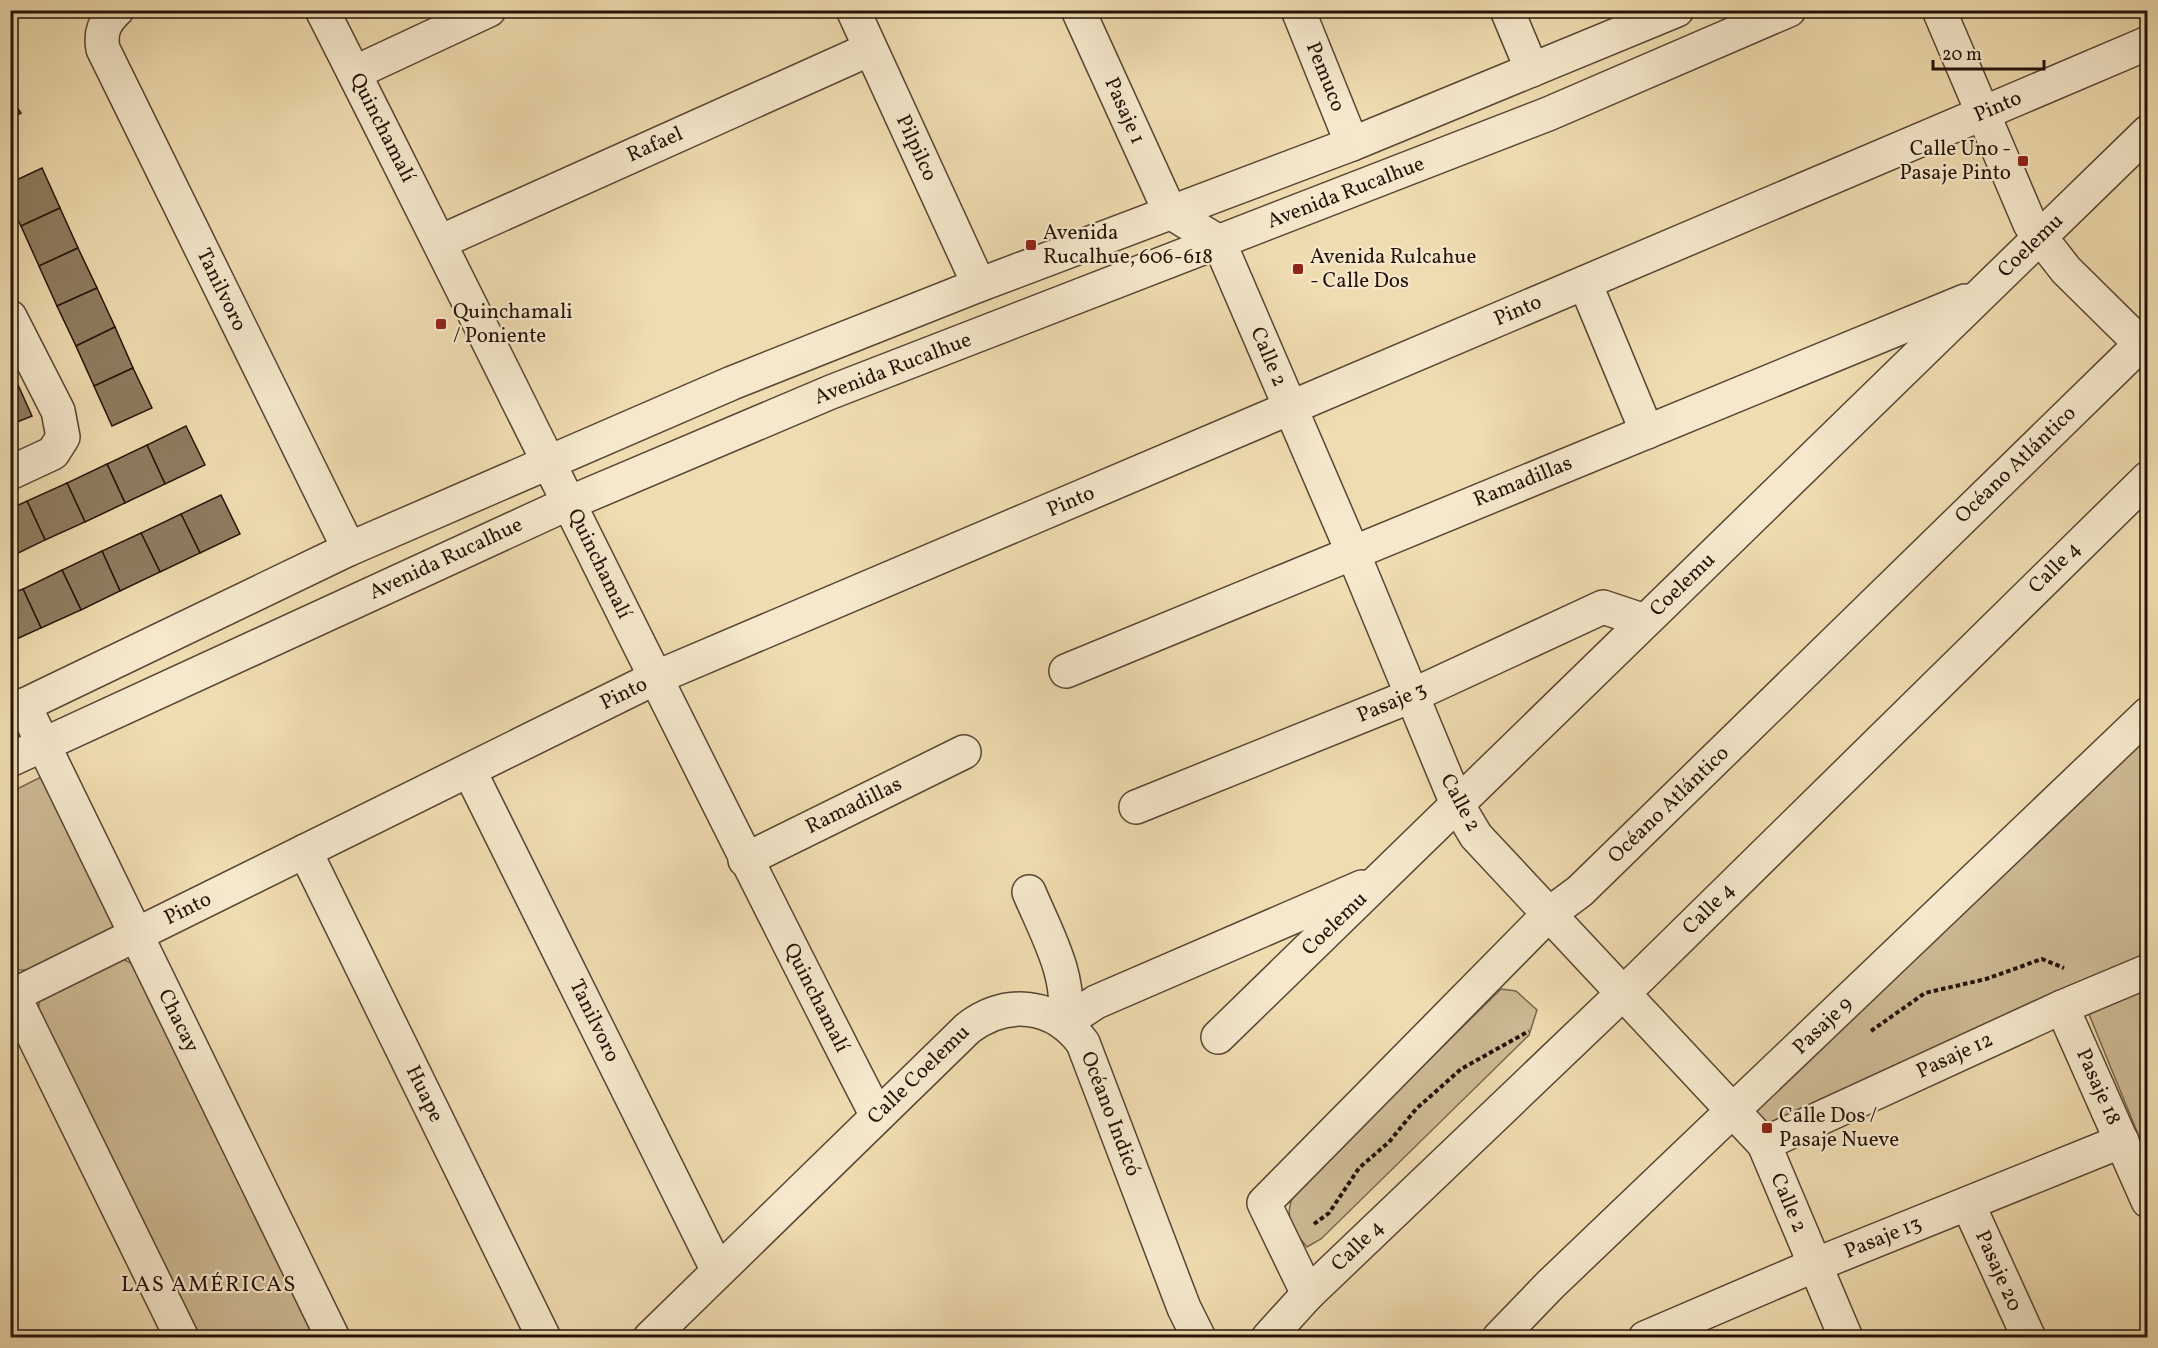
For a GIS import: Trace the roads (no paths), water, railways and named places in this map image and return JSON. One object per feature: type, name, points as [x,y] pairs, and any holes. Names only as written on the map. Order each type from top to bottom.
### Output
[{"type":"street","name":"Quinchamalí","points":[[322,10],[440,242],[547,463],[745,860],[877,1116]]},
{"type":"street","points":[[354,73],[489,10]]},
{"type":"street","name":"Pilpilco","points":[[853,10],[979,285]]},
{"type":"street","name":"Pasaje 1","points":[[1078,10],[1170,212]]},
{"type":"street","name":"Pemuco","points":[[1298,10],[1352,144]]},
{"type":"street","points":[[1508,10],[1532,70]]},
{"type":"street","name":"Avenida Rucalhue","points":[[17,708],[349,549],[732,384],[979,285],[1352,144],[1677,10]]},
{"type":"street","name":"Avenida Rucalhue","points":[[10,760],[568,503],[831,392],[1548,114],[1789,10]]},
{"type":"street","points":[[1939,10],[2030,224],[2066,270],[2145,344]]},
{"type":"street","name":"Tanilvoro","points":[[110,19],[103,49],[349,549]]},
{"type":"street","name":"Pinto","points":[[12,994],[655,678],[2148,43]]},
{"type":"street","name":"Rafael","points":[[440,242],[870,49]]},
{"type":"street","name":"Coelemu","points":[[1218,1037],[2148,132]]},
{"type":"street","points":[[1170,212],[1219,242]]},
{"type":"street","name":"Calle 2","points":[[1219,242],[1353,553],[1456,804],[1476,836],[1764,1144],[1846,1338]]},
{"type":"street","points":[[1585,283],[1647,432]]},
{"type":"street","name":"Ramadillas","points":[[1066,670],[1980,295]]},
{"type":"street","points":[[10,317],[58,411],[63,437],[53,453],[10,473]]},
{"type":"street","name":"Océano Atlántico","points":[[1308,1294],[1264,1203],[1549,914],[1580,891],[2145,344]]},
{"type":"street","name":"Calle 4","points":[[1268,1338],[1308,1294],[1624,992],[2148,478]]},
{"type":"street","name":"Pasaje 3","points":[[1136,807],[1411,696],[1603,607],[1645,621]]},
{"type":"street","name":"Chacay","points":[[17,708],[43,744],[333,1338]]},
{"type":"street","name":"Pasaje 9","points":[[1499,1338],[1550,1285],[2148,714]]},
{"type":"street","name":"Ramadillas","points":[[745,860],[964,752]]},
{"type":"street","name":"Tanilvoro","points":[[469,770],[718,1271]]},
{"type":"street","name":"Huape","points":[[305,851],[544,1338]]},
{"type":"street","points":[[1064,1023],[1106,998],[1380,880]]},
{"type":"street","points":[[1029,892],[1064,977],[1066,1010],[1064,1023]]},
{"type":"street","name":"Pasaje 12","points":[[1764,1144],[2073,1002],[2148,971]]},
{"type":"street","points":[[12,994],[182,1338]]},
{"type":"street","name":"Pasaje 18","points":[[2073,1002],[2122,1141],[2148,1201]]},
{"type":"street","name":"Calle Coelemu","points":[[650,1338],[981,1017],[1013,1008],[1031,1009],[1064,1023]]},
{"type":"street","name":"Océano Indicó","points":[[1064,1023],[1074,1032],[1089,1056],[1184,1308],[1199,1338]]},
{"type":"street","name":"Pasaje 13","points":[[1645,1338],[1815,1265],[2122,1141]]},
{"type":"street","name":"Pasaje 20","points":[[1968,1204],[2029,1338]]},
{"type":"waterway","points":[[10,17],[20,10]]},
{"type":"place","name":"Calle Uno - Pasaje Pinto","points":[[2023,161]]},
{"type":"place","name":"Avenida Rucalhue, 606-618","points":[[1031,245]]},
{"type":"place","name":"Avenida Rulcahue - Calle Dos","points":[[1298,269]]},
{"type":"place","name":"Quinchamali / Poniente","points":[[441,324]]},
{"type":"place","name":"Calle Dos / Pasaje Nueve","points":[[1767,1128]]},
{"type":"district","name":"LAS AMÉRICAS","points":[[209,1285]]}]
